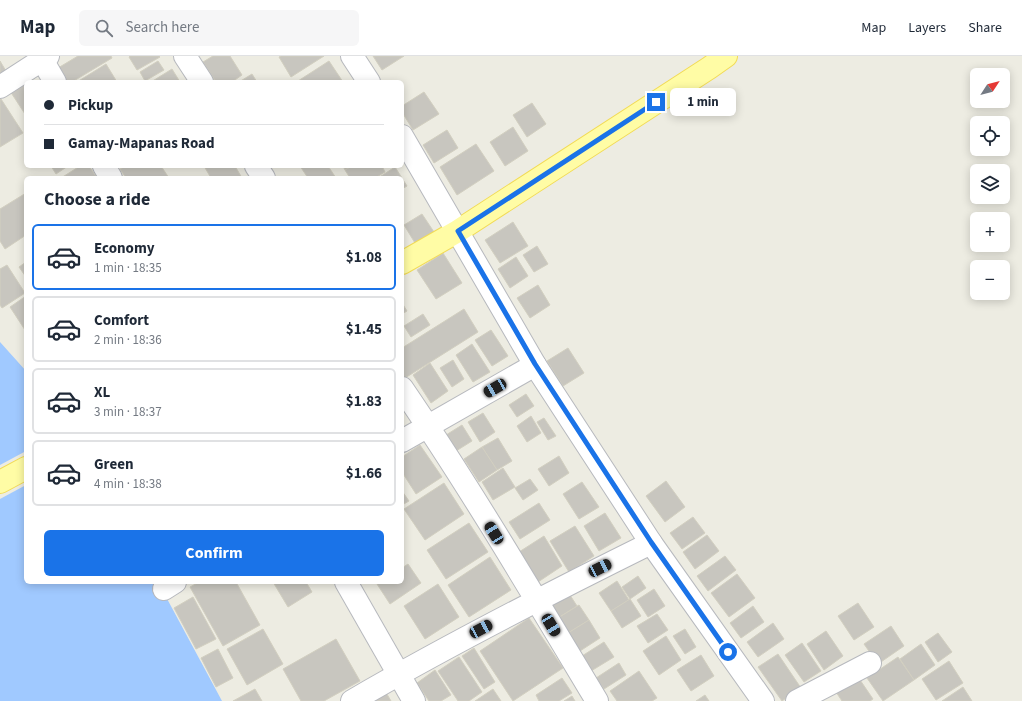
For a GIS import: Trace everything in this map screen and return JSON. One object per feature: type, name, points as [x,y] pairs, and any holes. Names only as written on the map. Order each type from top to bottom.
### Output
[{"type":"main road","points":[[404,262],[458,231],[726,56]]},
{"type":"main road","points":[[0,482],[24,469]]},
{"type":"street","points":[[185,56],[201,80]]},
{"type":"street","points":[[352,56],[368,80]]},
{"type":"street","points":[[0,87],[43,57],[54,80]]},
{"type":"street","points":[[404,139],[535,364],[651,542],[762,701]]},
{"type":"street","points":[[404,440],[535,364]]},
{"type":"street","points":[[404,391],[428,426],[597,701]]},
{"type":"street","points":[[352,701],[536,600],[651,542]]},
{"type":"street","points":[[347,584],[414,701]]},
{"type":"street","points":[[797,701],[870,663]]},
{"type":"water","points":[[0,342],[24,369],[24,584],[159,584],[222,701],[0,701]]},
{"type":"pier","points":[[24,452],[24,486],[0,499],[0,465]]},
{"type":"building","points":[[78,56],[111,56],[112,58],[75,80],[65,80],[58,68]]},
{"type":"building","points":[[213,56],[230,56],[242,75],[235,80],[215,80],[203,62]]},
{"type":"building","points":[[324,56],[291,77],[279,57]]},
{"type":"building","points":[[373,56],[404,56],[382,70]]},
{"type":"building","points":[[129,57],[160,57],[137,70]]},
{"type":"building","points":[[0,61],[9,76],[0,82]]},
{"type":"building","points":[[158,61],[164,70],[147,80],[144,80],[140,72]]},
{"type":"building","points":[[329,61],[342,80],[300,80]]},
{"type":"building","points":[[106,64],[116,80],[80,80]]},
{"type":"building","points":[[172,69],[179,80],[154,80]]},
{"type":"building","points":[[252,74],[256,80],[242,80]]},
{"type":"building","points":[[24,82],[24,112],[10,91]]},
{"type":"building","points":[[424,92],[439,114],[413,130],[404,115],[404,105]]},
{"type":"building","points":[[0,99],[23,133],[0,147]]},
{"type":"building","points":[[532,103],[546,124],[527,137],[513,115]]},
{"type":"building","points":[[513,127],[528,151],[505,166],[490,142]]},
{"type":"building","points":[[447,130],[458,148],[434,163],[423,145]]},
{"type":"building","points":[[476,144],[494,171],[457,195],[440,167]]},
{"type":"building","points":[[52,168],[65,168],[56,174]]},
{"type":"building","points":[[77,168],[90,168],[96,176],[64,176]]},
{"type":"building","points":[[162,168],[168,176],[125,176],[120,169]]},
{"type":"building","points":[[205,168],[236,168],[241,176],[210,176]]},
{"type":"building","points":[[301,168],[329,168],[335,176],[307,176]]},
{"type":"building","points":[[348,168],[383,168],[385,172],[378,176],[349,176],[345,170]]},
{"type":"building","points":[[396,168],[401,176],[381,176]]},
{"type":"building","points":[[24,194],[24,236],[5,249],[0,241],[0,209]]},
{"type":"building","points":[[422,214],[434,232],[415,243],[404,225]]},
{"type":"building","points":[[513,222],[528,246],[500,263],[485,240]]},
{"type":"building","points":[[537,246],[548,264],[534,272],[523,255]]},
{"type":"building","points":[[443,253],[462,283],[436,299],[417,270]]},
{"type":"building","points":[[516,257],[528,276],[510,288],[498,269]]},
{"type":"building","points":[[24,263],[24,274],[19,267]]},
{"type":"building","points":[[7,265],[24,291],[24,294],[2,308],[0,305],[0,269]]},
{"type":"building","points":[[538,285],[550,305],[530,318],[517,298]]},
{"type":"building","points":[[24,297],[24,328],[10,307]]},
{"type":"building","points":[[464,309],[478,332],[405,378],[404,347]]},
{"type":"building","points":[[423,314],[430,325],[411,337],[404,326]]},
{"type":"building","points":[[491,330],[508,356],[492,366],[475,340]]},
{"type":"building","points":[[472,344],[490,372],[473,382],[456,355]]},
{"type":"building","points":[[568,348],[584,373],[563,386],[547,361]]},
{"type":"building","points":[[453,360],[464,379],[452,387],[440,368]]},
{"type":"building","points":[[430,363],[448,391],[431,403],[413,375]]},
{"type":"building","points":[[526,394],[534,406],[517,417],[509,405]]},
{"type":"building","points":[[483,413],[495,432],[480,442],[468,422]]},
{"type":"building","points":[[531,416],[541,433],[527,442],[517,426]]},
{"type":"building","points":[[544,418],[556,436],[548,440],[537,422]]},
{"type":"building","points":[[462,425],[472,441],[456,451],[446,435]]},
{"type":"building","points":[[498,438],[512,461],[497,470],[482,447]]},
{"type":"building","points":[[420,445],[442,477],[416,494],[404,475],[404,456]]},
{"type":"building","points":[[482,447],[497,470],[479,482],[464,459]]},
{"type":"building","points":[[559,456],[569,473],[549,486],[538,469]]},
{"type":"building","points":[[503,468],[515,487],[493,500],[482,482]]},
{"type":"building","points":[[530,479],[538,490],[523,500],[515,488]]},
{"type":"building","points":[[666,481],[685,507],[665,522],[646,496]]},
{"type":"building","points":[[582,482],[599,507],[579,519],[563,494]]},
{"type":"building","points":[[444,483],[464,514],[425,540],[404,509]]},
{"type":"building","points":[[404,494],[409,501],[404,504]]},
{"type":"building","points":[[539,503],[550,520],[520,539],[509,522]]},
{"type":"building","points":[[605,513],[621,538],[599,551],[584,526]]},
{"type":"building","points":[[693,517],[705,533],[682,549],[670,533]]},
{"type":"building","points":[[469,523],[488,552],[446,579],[427,550]]},
{"type":"building","points":[[575,526],[594,556],[569,572],[550,541]]},
{"type":"building","points":[[707,535],[719,551],[695,569],[683,552]]},
{"type":"building","points":[[544,536],[562,566],[538,582],[519,552]]},
{"type":"building","points":[[725,556],[736,570],[708,591],[697,576]]},
{"type":"building","points":[[490,557],[511,590],[469,617],[448,585]]},
{"type":"building","points":[[408,564],[421,583],[390,604],[377,584],[404,584],[404,567]]},
{"type":"building","points":[[737,574],[755,598],[729,617],[711,593]]},
{"type":"building","points":[[638,576],[646,588],[630,599],[622,587]]},
{"type":"building","points":[[617,581],[629,600],[611,611],[599,593]]},
{"type":"building","points":[[195,584],[237,584],[260,625],[223,646],[190,587]]},
{"type":"building","points":[[274,584],[307,584],[312,592],[288,607]]},
{"type":"building","points":[[438,584],[459,617],[425,639],[404,606]]},
{"type":"building","points":[[654,589],[665,606],[648,617],[637,600]]},
{"type":"building","points":[[568,592],[577,606],[558,618],[549,604]]},
{"type":"building","points":[[193,597],[216,639],[196,649],[174,608]]},
{"type":"building","points":[[630,599],[641,616],[622,628],[611,611]]},
{"type":"building","points":[[858,603],[874,627],[854,640],[838,616]]},
{"type":"building","points":[[579,605],[589,620],[568,633],[558,618]]},
{"type":"building","points":[[753,606],[764,622],[741,638],[730,623]]},
{"type":"building","points":[[657,614],[668,630],[648,643],[637,626]]},
{"type":"building","points":[[529,618],[563,668],[513,701],[480,651]]},
{"type":"building","points":[[589,620],[600,638],[580,651],[568,633]]},
{"type":"building","points":[[773,623],[784,639],[758,657],[747,642]]},
{"type":"building","points":[[891,626],[904,646],[878,664],[864,644]]},
{"type":"building","points":[[263,629],[283,664],[247,685],[227,649]]},
{"type":"building","points":[[685,629],[696,647],[685,654],[673,636]]},
{"type":"building","points":[[826,631],[843,656],[824,670],[807,644]]},
{"type":"building","points":[[938,633],[952,652],[938,662],[925,642]]},
{"type":"building","points":[[666,636],[681,660],[659,675],[643,651]]},
{"type":"building","points":[[336,639],[360,681],[324,701],[301,701],[283,669]]},
{"type":"building","points":[[604,642],[614,657],[591,671],[582,656]]},
{"type":"building","points":[[802,643],[821,671],[804,682],[785,655]]},
{"type":"building","points":[[921,644],[935,665],[914,680],[900,659]]},
{"type":"building","points":[[474,648],[495,682],[484,689],[462,656]]},
{"type":"building","points":[[218,649],[233,678],[216,687],[201,658]]},
{"type":"building","points":[[778,654],[801,688],[782,701],[758,667]]},
{"type":"building","points":[[701,655],[714,676],[691,691],[677,670]]},
{"type":"building","points":[[459,657],[482,692],[469,701],[458,701],[438,671]]},
{"type":"building","points":[[898,657],[914,680],[883,701],[867,678]]},
{"type":"building","points":[[949,661],[963,683],[936,700],[922,679]]},
{"type":"building","points":[[619,663],[626,675],[604,689],[596,678]]},
{"type":"building","points":[[435,670],[451,695],[441,701],[429,701],[417,683]]},
{"type":"building","points":[[639,671],[657,698],[652,701],[617,701],[610,691]]},
{"type":"building","points":[[858,677],[873,699],[870,701],[842,701],[836,692]]},
{"type":"building","points":[[562,678],[572,693],[559,701],[539,701],[536,695]]},
{"type":"building","points":[[963,687],[972,701],[942,701]]},
{"type":"building","points":[[255,689],[262,701],[233,701]]},
{"type":"building","points":[[384,689],[391,701],[364,701]]},
{"type":"building","points":[[493,689],[501,701],[475,701]]},
{"type":"building","points":[[705,695],[709,701],[696,701]]},
{"type":"building","points":[[572,696],[575,701],[564,701]]},
{"type":"route","points":[[656,102],[458,231],[535,364],[651,542],[728,652]]}]
